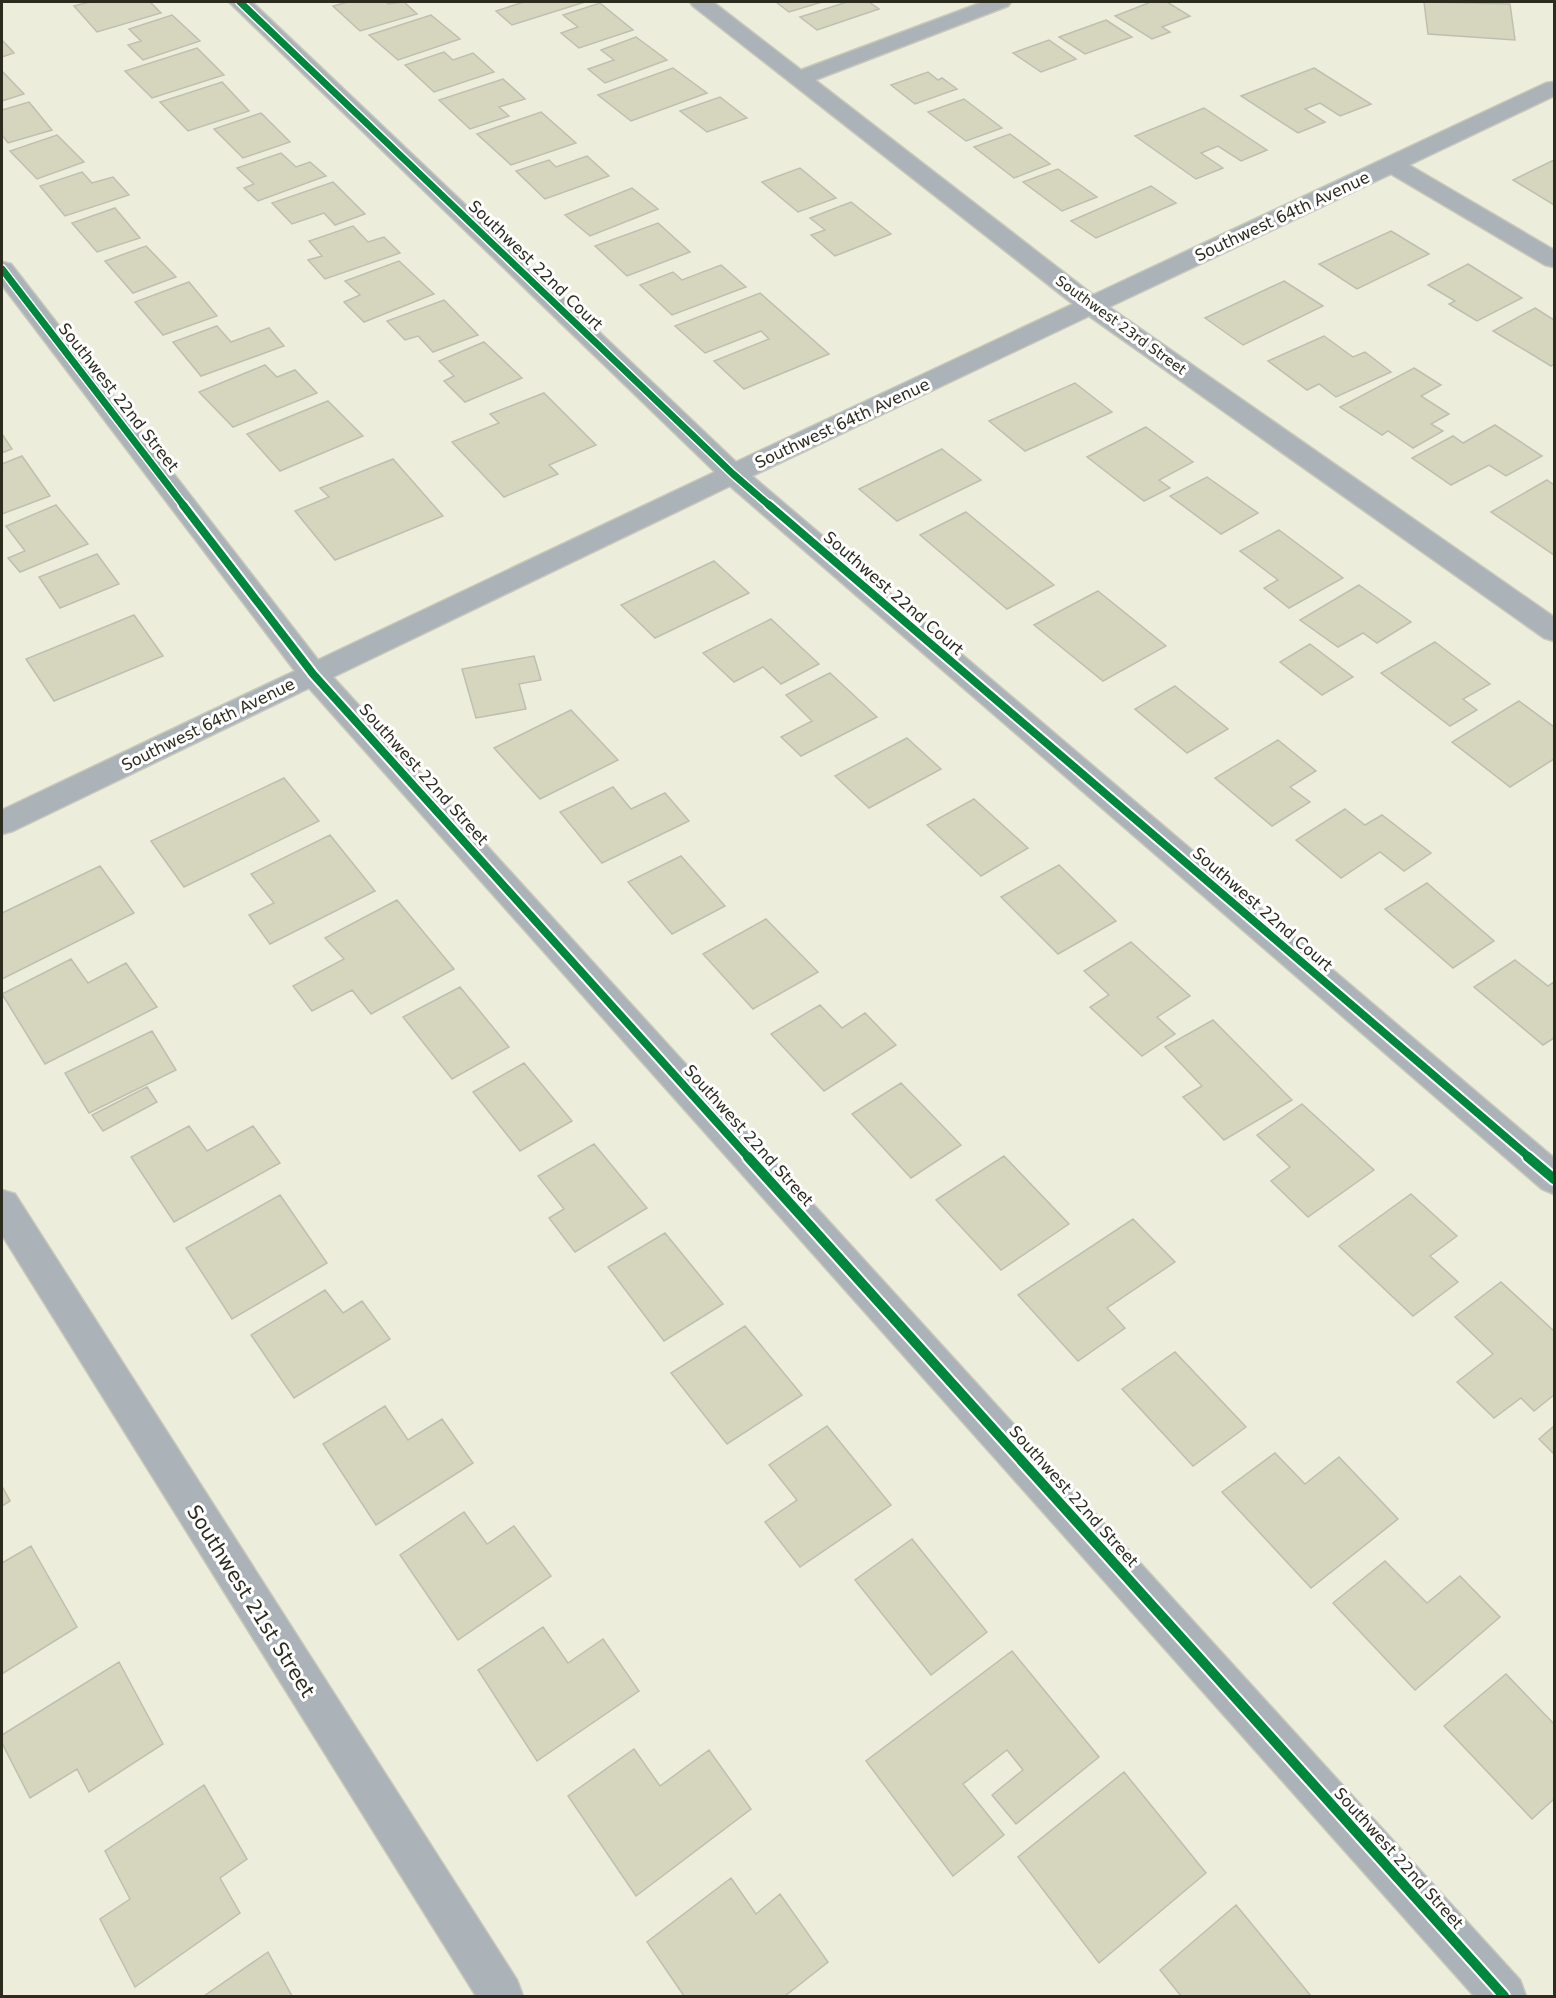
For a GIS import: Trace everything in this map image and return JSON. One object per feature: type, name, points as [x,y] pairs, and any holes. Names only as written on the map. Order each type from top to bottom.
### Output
[{"type":"street","name":"Southwest 22nd Court","points":[[240,2],[733,474],[1554,1179]]},
{"type":"street","name":"Southwest 23rd Street","points":[[700,2],[801,78],[1090,306],[1554,631]]},
{"type":"street","points":[[801,78],[1001,2]]},
{"type":"street","name":"Southwest 64th Avenue","points":[[2,823],[733,474],[1554,88]]},
{"type":"street","points":[[1391,164],[1554,260]]},
{"type":"street","name":"Southwest 22nd Street","points":[[2,269],[313,674],[1504,1996]]},
{"type":"street","name":"Southwest 21st Street","points":[[2,1205],[501,1996]]},
{"type":"building","points":[[90,2],[150,2],[161,13],[97,32],[74,6]]},
{"type":"building","points":[[348,2],[386,2],[388,4],[404,2],[417,14],[360,31],[333,6]]},
{"type":"building","points":[[524,2],[585,2],[512,25],[496,11]]},
{"type":"building","points":[[776,2],[822,2],[789,12]]},
{"type":"building","points":[[847,2],[869,2],[879,9],[817,30],[800,17]]},
{"type":"building","points":[[1151,2],[1167,2],[1190,16],[1162,27],[1170,32],[1152,39],[1115,16]]},
{"type":"building","points":[[1424,2],[1510,4],[1515,40],[1428,34]]},
{"type":"building","points":[[600,3],[633,30],[579,48],[561,33],[578,27],[563,15]]},
{"type":"building","points":[[172,15],[200,41],[143,60],[128,45],[141,41],[129,29]]},
{"type":"building","points":[[431,15],[460,39],[398,60],[369,35]]},
{"type":"building","points":[[1106,20],[1132,37],[1085,54],[1059,37]]},
{"type":"building","points":[[636,37],[667,60],[605,83],[588,69],[614,60],[601,50]]},
{"type":"building","points":[[1049,40],[1076,59],[1041,72],[1013,53]]},
{"type":"building","points":[[3,41],[14,53],[2,57]]},
{"type":"building","points":[[197,48],[224,75],[152,98],[125,71]]},
{"type":"building","points":[[444,52],[453,60],[473,53],[494,72],[434,92],[405,65]]},
{"type":"building","points":[[673,68],[707,93],[631,121],[598,95]]},
{"type":"building","points":[[1314,68],[1371,104],[1340,116],[1320,103],[1305,109],[1325,122],[1298,133],[1241,96]]},
{"type":"building","points":[[2,71],[24,94],[2,101]]},
{"type":"building","points":[[928,72],[938,80],[942,78],[957,89],[915,104],[891,85]]},
{"type":"building","points":[[503,79],[525,99],[499,107],[509,116],[470,129],[439,100]]},
{"type":"building","points":[[222,82],[249,111],[188,131],[160,102]]},
{"type":"building","points":[[720,97],[747,118],[707,132],[680,111]]},
{"type":"building","points":[[964,99],[1002,128],[966,141],[928,112]]},
{"type":"building","points":[[29,102],[52,130],[8,143],[2,135],[2,110]]},
{"type":"building","points":[[1204,108],[1267,150],[1241,161],[1218,146],[1201,153],[1223,168],[1196,179],[1135,136]]},
{"type":"building","points":[[541,112],[576,143],[511,165],[477,134]]},
{"type":"building","points":[[261,113],[290,142],[243,158],[214,129]]},
{"type":"building","points":[[1010,134],[1050,164],[1014,178],[974,147]]},
{"type":"building","points":[[57,135],[84,162],[37,179],[10,151]]},
{"type":"building","points":[[281,153],[296,167],[310,162],[326,176],[258,201],[244,188],[254,184],[237,168]]},
{"type":"building","points":[[587,156],[609,176],[545,199],[516,171],[549,160],[556,167]]},
{"type":"building","points":[[1554,160],[1554,205],[1513,180]]},
{"type":"building","points":[[800,168],[836,198],[798,212],[762,182]]},
{"type":"building","points":[[1058,169],[1097,197],[1062,211],[1023,182]]},
{"type":"building","points":[[82,172],[92,183],[113,177],[129,195],[65,216],[40,186]]},
{"type":"building","points":[[333,182],[365,214],[335,225],[324,213],[292,224],[272,203]]},
{"type":"building","points":[[1151,186],[1176,203],[1096,238],[1071,221]]},
{"type":"building","points":[[632,188],[658,209],[590,236],[565,215]]},
{"type":"building","points":[[851,202],[891,234],[835,256],[811,235],[825,230],[810,218]]},
{"type":"building","points":[[115,208],[140,238],[97,252],[72,223]]},
{"type":"building","points":[[658,223],[690,252],[627,276],[595,246]]},
{"type":"building","points":[[353,226],[368,242],[384,237],[400,253],[325,279],[308,260],[322,256],[309,241]]},
{"type":"building","points":[[1391,231],[1429,254],[1357,289],[1319,264]]},
{"type":"building","points":[[146,246],[176,277],[133,293],[105,261]]},
{"type":"building","points":[[399,261],[434,294],[364,322],[344,302],[360,295],[345,281]]},
{"type":"building","points":[[1468,264],[1522,298],[1477,321],[1449,304],[1455,301],[1428,285]]},
{"type":"building","points":[[721,265],[746,287],[672,315],[640,285],[673,272],[682,280]]},
{"type":"building","points":[[1284,281],[1323,306],[1243,345],[1205,318]]},
{"type":"building","points":[[189,282],[217,316],[163,335],[135,302]]},
{"type":"building","points":[[760,293],[829,354],[744,389],[714,361],[769,339],[761,331],[705,353],[675,326]]},
{"type":"building","points":[[444,300],[478,335],[433,352],[418,336],[405,340],[387,321]]},
{"type":"building","points":[[1535,308],[1554,320],[1554,364],[1551,366],[1493,331]]},
{"type":"building","points":[[217,326],[231,342],[269,328],[284,346],[201,376],[173,342]]},
{"type":"building","points":[[1324,336],[1353,357],[1365,352],[1391,372],[1336,397],[1319,384],[1307,390],[1268,361]]},
{"type":"building","points":[[484,342],[522,378],[465,402],[444,381],[454,376],[439,361]]},
{"type":"building","points":[[265,365],[277,377],[295,370],[317,393],[233,427],[199,392]]},
{"type":"building","points":[[1414,368],[1441,385],[1421,396],[1449,414],[1431,424],[1443,431],[1413,448],[1388,431],[1382,435],[1340,407]]},
{"type":"building","points":[[1075,383],[1112,412],[1025,451],[989,421]]},
{"type":"building","points":[[544,393],[596,445],[549,465],[558,474],[504,497],[452,442],[499,423],[490,414]]},
{"type":"building","points":[[328,401],[363,436],[280,471],[247,434]]},
{"type":"building","points":[[1495,425],[1542,456],[1506,476],[1489,465],[1451,485],[1412,458],[1453,436],[1463,443]]},
{"type":"building","points":[[1146,427],[1193,462],[1159,480],[1170,488],[1144,501],[1087,457]]},
{"type":"building","points":[[2,434],[12,449],[2,453]]},
{"type":"building","points":[[942,449],[981,480],[897,521],[859,489]]},
{"type":"building","points":[[22,456],[50,496],[2,514],[2,464]]},
{"type":"building","points":[[393,459],[443,516],[335,560],[295,511],[329,497],[320,488]]},
{"type":"building","points":[[1207,477],[1258,513],[1221,534],[1170,496]]},
{"type":"building","points":[[1547,480],[1554,485],[1554,555],[1491,512]]},
{"type":"building","points":[[56,505],[88,544],[20,572],[8,558],[25,551],[6,526]]},
{"type":"building","points":[[966,512],[1054,585],[1007,609],[920,535]]},
{"type":"building","points":[[1279,530],[1343,578],[1289,608],[1264,588],[1278,580],[1240,551]]},
{"type":"building","points":[[97,554],[119,584],[60,608],[39,577]]},
{"type":"building","points":[[714,561],[749,593],[655,638],[621,605]]},
{"type":"building","points":[[1359,585],[1411,622],[1377,643],[1363,633],[1338,647],[1300,620]]},
{"type":"building","points":[[1098,591],[1166,646],[1103,681],[1034,625]]},
{"type":"building","points":[[134,615],[163,656],[54,701],[26,659]]},
{"type":"building","points":[[771,619],[819,664],[781,684],[763,667],[734,682],[703,653]]},
{"type":"building","points":[[1435,642],[1490,684],[1463,699],[1477,710],[1450,726],[1381,673]]},
{"type":"building","points":[[1310,644],[1353,677],[1322,695],[1280,662]]},
{"type":"building","points":[[534,656],[541,680],[519,684],[526,709],[476,718],[462,669]]},
{"type":"building","points":[[830,673],[877,717],[801,756],[781,737],[812,721],[786,695]]},
{"type":"building","points":[[1175,686],[1228,729],[1187,753],[1135,709]]},
{"type":"building","points":[[1519,701],[1554,727],[1554,759],[1510,787],[1452,742]]},
{"type":"building","points":[[571,710],[618,760],[540,799],[494,748]]},
{"type":"building","points":[[907,738],[941,769],[869,808],[835,776]]},
{"type":"building","points":[[1278,740],[1316,771],[1290,787],[1310,802],[1272,826],[1215,778]]},
{"type":"building","points":[[284,778],[319,821],[184,887],[151,841]]},
{"type":"building","points":[[613,787],[631,809],[665,793],[689,821],[602,863],[560,812]]},
{"type":"building","points":[[974,799],[1028,848],[981,876],[927,825]]},
{"type":"building","points":[[1345,809],[1365,825],[1382,815],[1431,853],[1404,871],[1380,852],[1341,878],[1296,840]]},
{"type":"building","points":[[330,835],[375,891],[270,944],[249,915],[274,903],[251,874]]},
{"type":"building","points":[[681,856],[725,906],[672,934],[628,882]]},
{"type":"building","points":[[1059,865],[1116,921],[1058,954],[1001,897]]},
{"type":"building","points":[[100,866],[134,913],[2,979],[2,913]]},
{"type":"building","points":[[1427,883],[1494,941],[1453,968],[1385,909]]},
{"type":"building","points":[[397,900],[454,969],[371,1014],[352,990],[312,1011],[293,986],[344,959],[325,938]]},
{"type":"building","points":[[766,919],[818,972],[753,1009],[703,954]]},
{"type":"building","points":[[1131,942],[1190,996],[1157,1017],[1175,1034],[1142,1056],[1090,1007],[1109,995],[1084,971]]},
{"type":"building","points":[[71,959],[88,983],[126,963],[157,1007],[45,1064],[2,994]]},
{"type":"building","points":[[1515,960],[1548,986],[1554,982],[1554,1038],[1543,1045],[1474,987]]},
{"type":"building","points":[[460,987],[509,1047],[452,1079],[403,1017]]},
{"type":"building","points":[[820,1005],[842,1028],[865,1013],[896,1045],[824,1091],[771,1034]]},
{"type":"building","points":[[1213,1020],[1292,1100],[1224,1140],[1183,1097],[1202,1086],[1165,1047]]},
{"type":"building","points":[[152,1031],[176,1070],[89,1113],[65,1073]]},
{"type":"building","points":[[524,1063],[572,1121],[520,1151],[473,1092]]},
{"type":"building","points":[[901,1083],[961,1145],[911,1178],[852,1114]]},
{"type":"building","points":[[147,1087],[157,1102],[103,1131],[92,1115]]},
{"type":"building","points":[[1302,1104],[1374,1170],[1308,1217],[1271,1181],[1290,1167],[1257,1135]]},
{"type":"building","points":[[189,1126],[207,1151],[253,1126],[280,1163],[174,1222],[131,1157]]},
{"type":"building","points":[[594,1144],[647,1208],[575,1252],[549,1218],[564,1209],[538,1176]]},
{"type":"building","points":[[1004,1156],[1069,1224],[1001,1270],[936,1200]]},
{"type":"building","points":[[1411,1194],[1457,1236],[1430,1256],[1458,1282],[1413,1316],[1339,1246]]},
{"type":"building","points":[[280,1195],[327,1263],[232,1319],[186,1248]]},
{"type":"building","points":[[1133,1219],[1175,1262],[1107,1308],[1125,1328],[1078,1361],[1018,1295]]},
{"type":"building","points":[[665,1233],[723,1304],[664,1341],[608,1267]]},
{"type":"building","points":[[1501,1282],[1554,1331],[1554,1395],[1534,1411],[1521,1398],[1494,1418],[1457,1382],[1493,1354],[1455,1317]]},
{"type":"building","points":[[325,1290],[343,1313],[362,1301],[390,1339],[294,1398],[251,1335]]},
{"type":"building","points":[[745,1326],[802,1395],[727,1444],[671,1373]]},
{"type":"building","points":[[1175,1352],[1246,1427],[1193,1466],[1122,1389]]},
{"type":"building","points":[[385,1406],[408,1440],[442,1419],[473,1463],[376,1525],[323,1444]]},
{"type":"building","points":[[827,1426],[891,1505],[800,1567],[765,1522],[797,1500],[769,1465]]},
{"type":"building","points":[[1554,1426],[1554,1454],[1539,1439]]},
{"type":"building","points":[[1275,1453],[1305,1484],[1339,1457],[1398,1519],[1311,1588],[1222,1492]]},
{"type":"building","points":[[2,1486],[10,1501],[2,1506]]},
{"type":"building","points":[[464,1512],[487,1544],[514,1526],[551,1576],[458,1640],[400,1555]]},
{"type":"building","points":[[912,1539],[987,1632],[931,1675],[855,1580]]},
{"type":"building","points":[[31,1546],[77,1627],[2,1674],[2,1563]]},
{"type":"building","points":[[1385,1561],[1427,1603],[1460,1576],[1500,1617],[1415,1690],[1333,1603]]},
{"type":"building","points":[[543,1627],[568,1663],[603,1639],[639,1691],[537,1761],[478,1670]]},
{"type":"building","points":[[1012,1651],[1099,1757],[1016,1824],[992,1795],[1023,1770],[1007,1750],[963,1784],[1004,1835],[953,1876],[866,1761]]},
{"type":"building","points":[[119,1662],[163,1744],[89,1792],[77,1769],[30,1798],[2,1743],[2,1735]]},
{"type":"building","points":[[1506,1674],[1554,1724],[1554,1799],[1532,1819],[1444,1726]]},
{"type":"building","points":[[634,1749],[660,1786],[709,1750],[751,1809],[636,1896],[568,1796]]},
{"type":"building","points":[[1124,1772],[1206,1873],[1099,1963],[1018,1857]]},
{"type":"building","points":[[204,1785],[247,1859],[220,1878],[240,1913],[135,1987],[100,1919],[130,1899],[105,1851]]},
{"type":"building","points":[[731,1878],[756,1914],[780,1894],[828,1962],[785,1996],[684,1996],[647,1942]]},
{"type":"building","points":[[1236,1905],[1311,1996],[1181,1996],[1160,1970]]},
{"type":"building","points":[[268,1952],[292,1996],[204,1996]]},
{"type":"cycle path","points":[[240,2],[733,474],[1554,1179]]},
{"type":"cycle path","points":[[2,269],[313,674],[1504,1996]]}]
